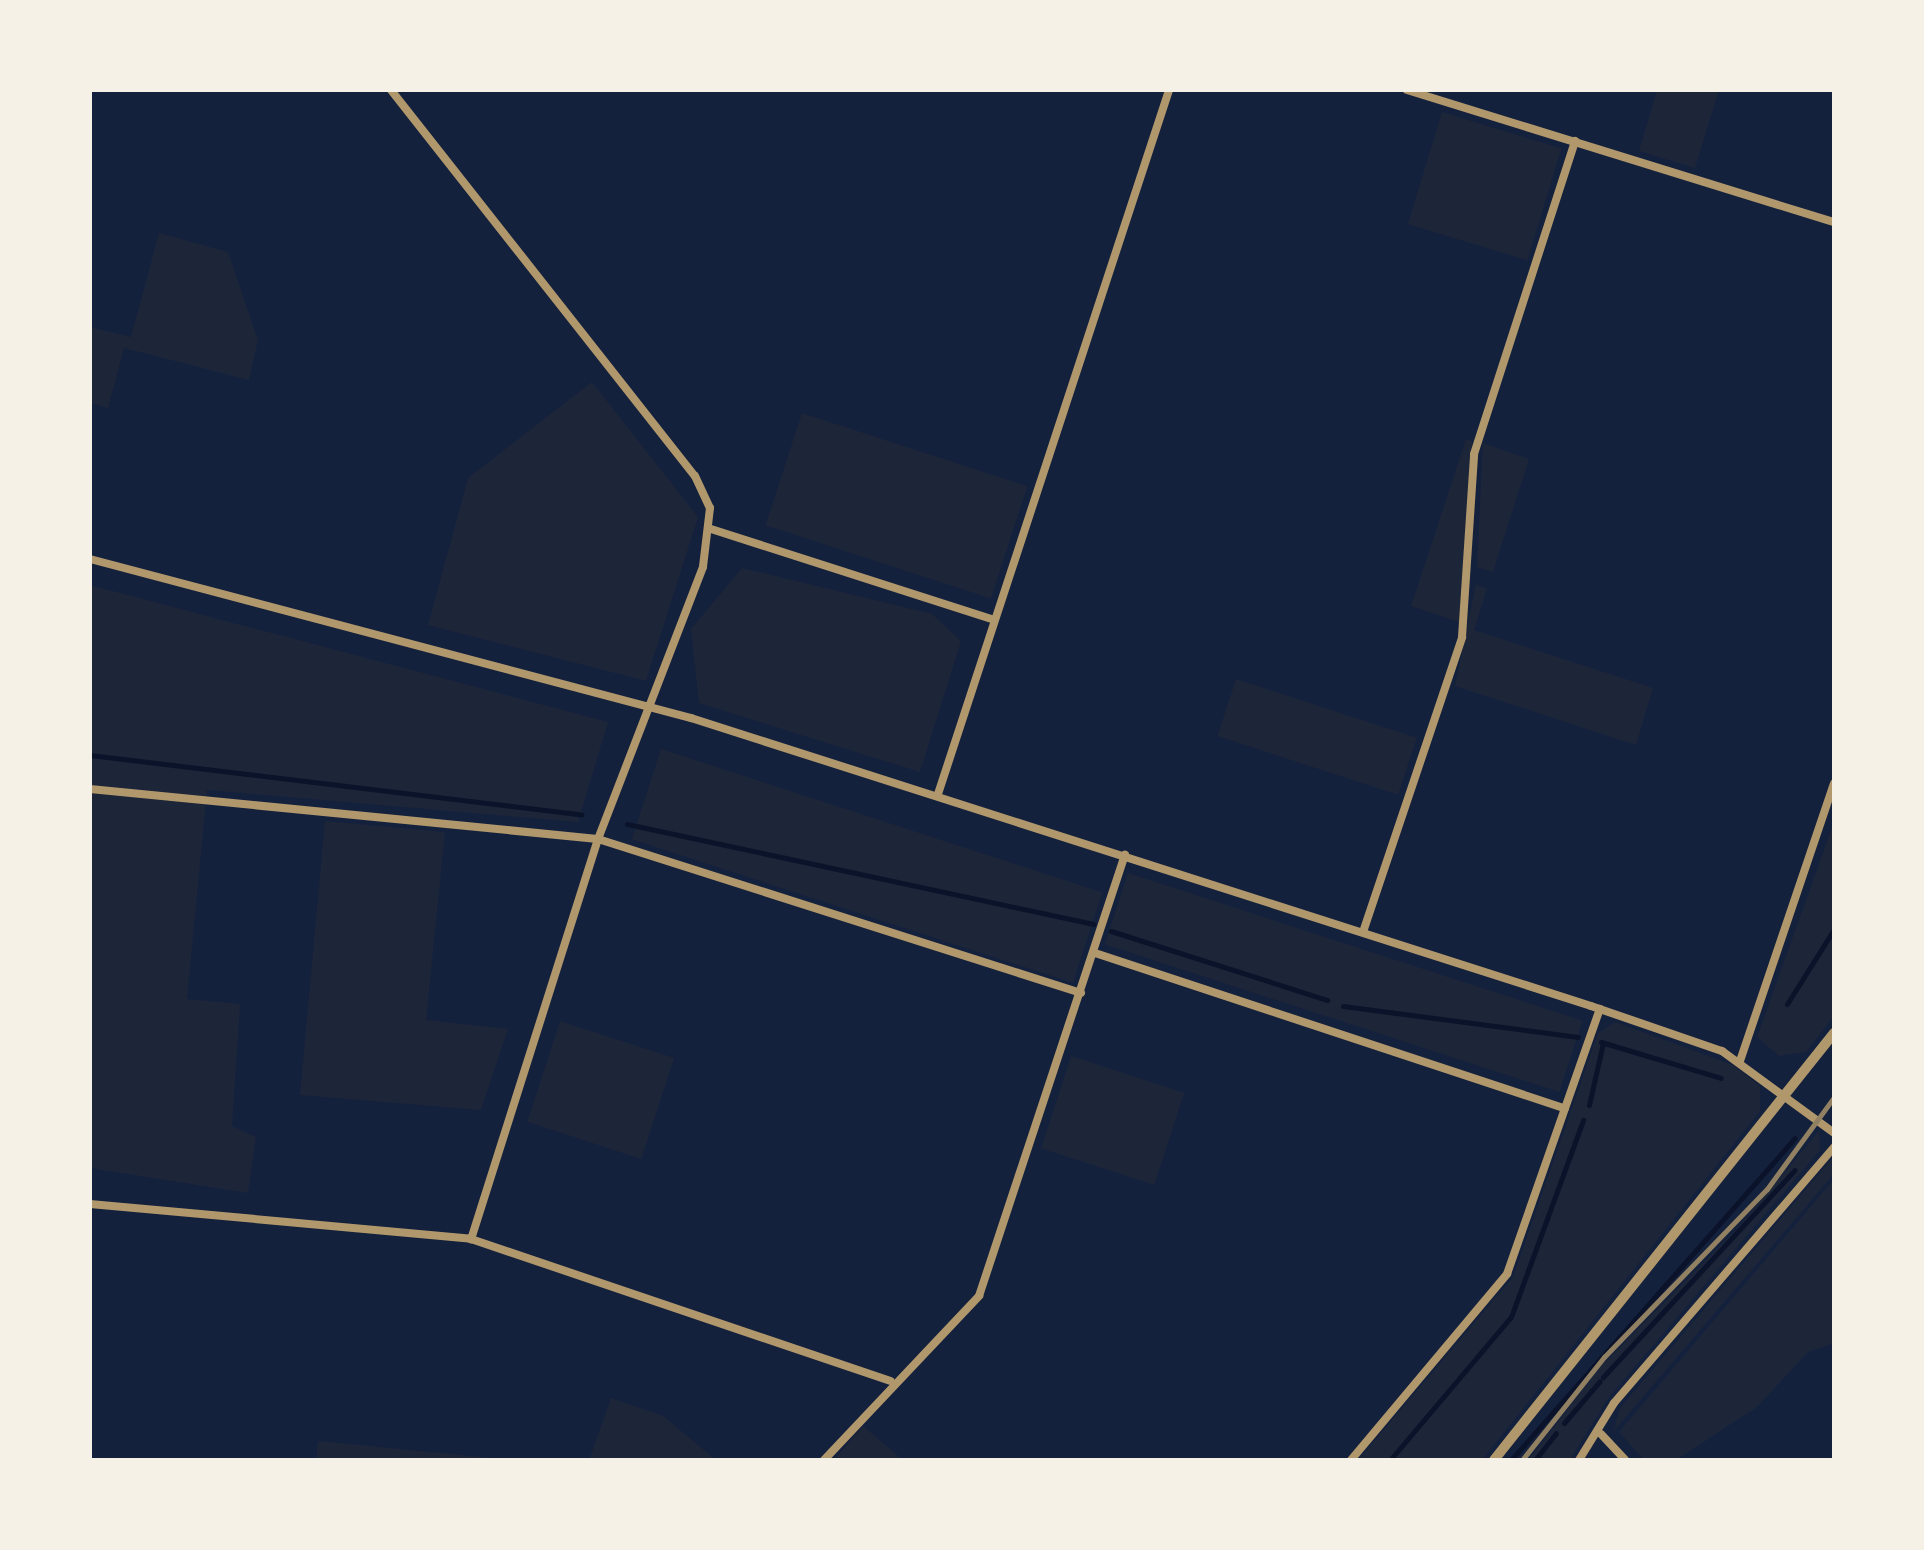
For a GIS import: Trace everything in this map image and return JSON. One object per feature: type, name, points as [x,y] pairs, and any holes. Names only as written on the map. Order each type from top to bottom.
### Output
[{"type":"street","points":[[391,90],[695,476],[711,530],[650,706],[598,839],[470,1238]]},
{"type":"street","points":[[938,794],[1170,90]]},
{"type":"street","points":[[1407,90],[1834,222]]},
{"type":"street","points":[[1364,932],[1462,637],[1474,454],[1575,141]]},
{"type":"street","points":[[711,530],[994,620]]},
{"type":"street","points":[[90,560],[650,706],[938,794],[1600,1009],[1740,1061],[1834,1132]]},
{"type":"street","points":[[1740,1061],[1834,783]]},
{"type":"street","points":[[90,789],[598,839],[1081,993]]},
{"type":"street","points":[[824,1460],[891,1381],[956,1325],[994,1266],[1125,854]]},
{"type":"street","points":[[1095,953],[1565,1108]]},
{"type":"street","points":[[1351,1460],[1507,1274],[1600,1009]]},
{"type":"street","points":[[1494,1460],[1834,1032]]},
{"type":"street","points":[[1579,1460],[1601,1434],[1614,1403],[1834,1147]]},
{"type":"street","points":[[90,1204],[470,1238],[891,1381]]},
{"type":"street","points":[[1601,1434],[1625,1460]]},
{"type":"shaded area","points":[[1657,90],[1719,90],[1695,168],[1639,151]]},
{"type":"shaded area","points":[[1442,112],[1562,149],[1527,260],[1408,224]]},
{"type":"shaded area","points":[[159,233],[228,252],[258,340],[249,380],[124,348],[108,408],[90,403],[90,327],[131,337]]},
{"type":"shaded area","points":[[592,382],[698,517],[646,681],[428,625],[468,478]]},
{"type":"shaded area","points":[[802,413],[1027,486],[991,598],[766,525]]},
{"type":"shaded area","points":[[1466,439],[1472,441],[1459,622],[1411,606]]},
{"type":"shaded area","points":[[1483,443],[1529,459],[1493,572],[1477,567]]},
{"type":"shaded area","points":[[742,568],[932,614],[961,641],[920,772],[699,703],[691,629]]},
{"type":"shaded area","points":[[1476,584],[1487,589],[1474,630],[1653,688],[1636,745],[1455,686]]},
{"type":"shaded area","points":[[90,585],[608,722],[578,822],[207,790],[187,999],[240,1004],[232,1126],[256,1137],[248,1193],[90,1168]]},
{"type":"shaded area","points":[[1236,679],[1417,738],[1398,795],[1217,736]]},
{"type":"shaded area","points":[[661,749],[1102,892],[1073,983],[632,839]]},
{"type":"shaded area","points":[[325,821],[445,832],[426,1020],[508,1029],[481,1110],[300,1095]]},
{"type":"shaded area","points":[[1834,822],[1834,1016],[1806,1052],[1779,1056],[1757,1037]]},
{"type":"shaded area","points":[[1128,873],[1583,1021],[1559,1092],[1105,944]]},
{"type":"shaded area","points":[[560,1021],[674,1058],[641,1159],[527,1122]]},
{"type":"shaded area","points":[[1615,1022],[1733,1065],[1760,1086],[1760,1111],[1482,1460],[1358,1460],[1513,1277],[1598,1033]]},
{"type":"shaded area","points":[[1071,1056],[1184,1093],[1154,1185],[1041,1148]]},
{"type":"shaded area","points":[[1819,1131],[1820,1150],[1609,1397],[1571,1458],[1528,1460],[1602,1365],[1736,1230]]},
{"type":"shaded area","points":[[1834,1156],[1834,1174],[1613,1432],[1620,1408]]},
{"type":"shaded area","points":[[1834,1179],[1834,1343],[1808,1352],[1757,1407],[1676,1460],[1644,1460],[1619,1432]]},
{"type":"shaded area","points":[[611,1398],[663,1416],[716,1460],[589,1460]]},
{"type":"shaded area","points":[[863,1426],[903,1460],[834,1460]]},
{"type":"shaded area","points":[[318,1441],[512,1460],[316,1460]]},
{"type":"waterway","points":[[90,755],[581,814]]},
{"type":"waterway","points":[[627,824],[1093,924]]},
{"type":"waterway","points":[[1787,1004],[1834,929]]},
{"type":"waterway","points":[[1111,931],[1327,1000]]},
{"type":"waterway","points":[[1343,1006],[1578,1037]]},
{"type":"waterway","points":[[1601,1042],[1721,1078]]},
{"type":"waterway","points":[[1589,1105],[1603,1043]]},
{"type":"waterway","points":[[1390,1460],[1511,1317],[1583,1120]]},
{"type":"waterway","points":[[1511,1460],[1795,1138]]},
{"type":"waterway","points":[[1603,1377],[1795,1170]]},
{"type":"waterway","points":[[1564,1423],[1600,1381]]},
{"type":"waterway","points":[[1535,1460],[1556,1433]]},
{"type":"railway","points":[[1522,1460],[1604,1357],[1767,1189],[1834,1097]]}]
